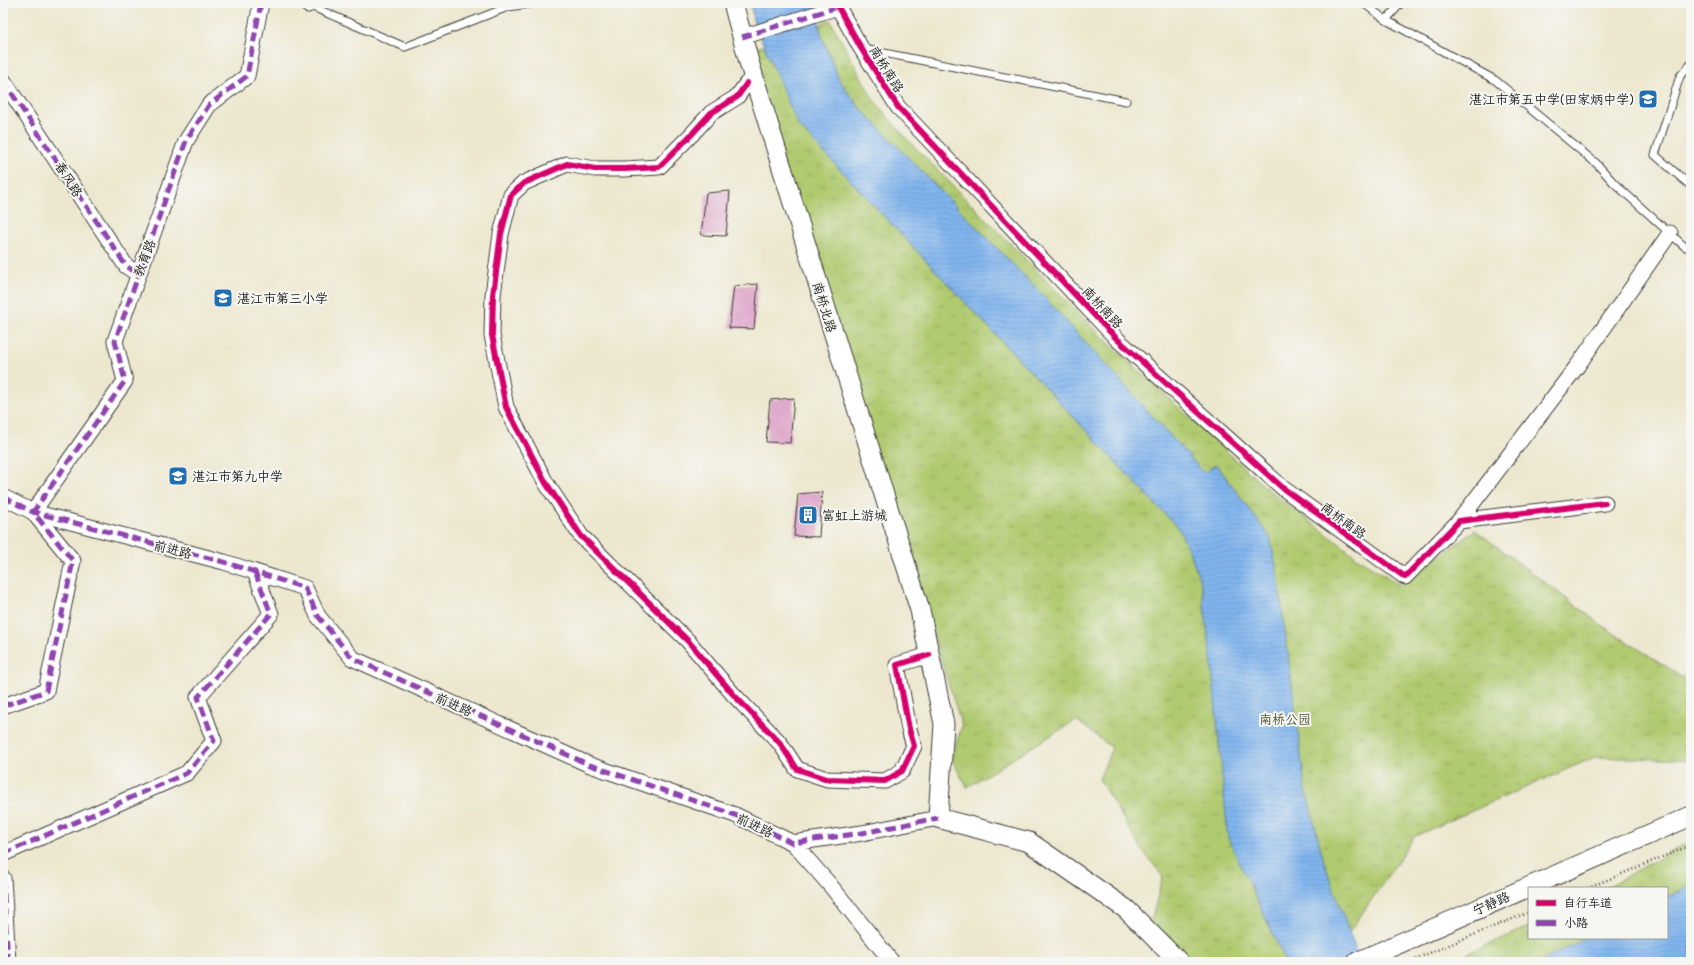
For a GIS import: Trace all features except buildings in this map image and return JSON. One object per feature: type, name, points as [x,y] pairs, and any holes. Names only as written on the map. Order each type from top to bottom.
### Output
[{"type":"street","name":"教育路","points":[[33,512],[125,381],[115,341],[138,274],[163,210],[186,141],[209,105],[247,76],[261,3]]},
{"type":"street","name":"南桥北路","points":[[733,3],[749,62],[920,610],[944,724],[938,818]]},
{"type":"street","points":[[742,37],[838,5]]},
{"type":"street","name":"南桥南路","points":[[838,5],[898,107],[1117,339],[1284,490],[1405,577],[1459,521]]},
{"type":"street","name":"春风路","points":[[3,80],[126,266],[138,274]]},
{"type":"street","points":[[747,83],[736,97],[710,113],[692,134],[658,167],[595,169],[567,164],[524,183],[511,194],[501,234],[492,301],[492,335],[506,407],[546,483],[581,536],[688,641],[733,694],[780,743],[797,769],[827,778],[885,781],[902,771],[914,746],[909,729],[897,665],[929,655]]},
{"type":"street","points":[[1459,521],[1578,365],[1670,233]]},
{"type":"street","name":"前进路","points":[[3,497],[33,512],[224,562],[305,588],[318,616],[352,658],[590,765],[735,815],[793,843]]},
{"type":"street","points":[[1459,521],[1605,503]]},
{"type":"street","points":[[3,706],[46,691],[73,561],[33,512]]},
{"type":"street","points":[[3,854],[187,774],[214,741],[198,697],[270,614],[255,572]]},
{"type":"street","name":"宁静路","points":[[1529,887],[1691,816]]},
{"type":"street","points":[[793,843],[862,833],[938,818],[1029,842],[1126,909],[1179,962]]},
{"type":"street","points":[[793,843],[830,885],[892,962]]},
{"type":"street","points":[[3,878],[8,962]]},
{"type":"street","name":"宁静路","points":[[1357,962],[1528,887]]},
{"type":"lane","points":[[307,4],[405,47],[508,7],[536,3]]},
{"type":"lane","points":[[1363,3],[1386,20],[1495,80],[1597,164],[1614,183],[1684,246],[1691,249]]},
{"type":"lane","points":[[1386,20],[1401,3]]},
{"type":"lane","points":[[862,48],[1126,101]]},
{"type":"lane","points":[[747,83],[749,62]]},
{"type":"lane","points":[[1691,64],[1680,76],[1655,155],[1691,186]]},
{"type":"path","points":[[1590,887],[1691,845]]},
{"type":"path","points":[[1408,962],[1528,912]]},
{"type":"green space","name":"南桥公园","points":[[830,20],[873,99],[904,136],[1096,331],[1266,488],[1362,561],[1401,585],[1475,530],[1607,629],[1691,682],[1691,760],[1595,757],[1415,836],[1341,944],[1302,962],[1193,962],[1149,928],[1163,877],[1141,848],[1099,779],[1112,748],[1076,720],[967,787],[951,758],[962,726],[747,52]]},
{"type":"green space","points":[[1691,841],[1691,962],[1447,962],[1528,927],[1528,939],[1668,939],[1668,887],[1607,887]]},
{"type":"water","points":[[751,3],[814,3],[822,37],[840,81],[859,107],[1038,290],[1204,473],[1216,464],[1270,537],[1278,577],[1305,786],[1324,862],[1360,962],[1286,962],[1228,838],[1211,658],[1201,583],[1179,529],[798,125],[753,20]]},
{"type":"water","points":[[1691,885],[1691,962],[1539,962],[1584,939],[1668,939],[1668,896]]},
{"type":"marked path","points":[[3,706],[46,691],[73,561],[33,512],[125,381],[115,341],[186,141],[209,105],[247,76],[261,3]]},
{"type":"marked path","points":[[742,37],[838,7]]},
{"type":"marked path","points":[[3,80],[126,266],[138,274]]},
{"type":"marked path","points":[[3,497],[33,512],[224,562],[305,588],[318,616],[352,658],[590,765],[735,815],[793,843],[862,833],[938,818]]},
{"type":"marked path","points":[[3,854],[187,773],[214,741],[198,697],[271,614],[255,572]]},
{"type":"marked path","points":[[3,878],[8,962]]},
{"type":"cycle path","points":[[838,3],[838,7],[861,48],[898,107],[1117,339],[1284,489],[1405,577],[1459,521],[1605,503]]},
{"type":"cycle path","points":[[747,83],[737,97],[711,113],[659,167],[595,169],[567,164],[524,183],[511,195],[501,234],[493,295],[492,335],[506,407],[546,483],[581,536],[688,641],[733,694],[780,743],[797,769],[827,779],[885,781],[902,771],[914,746],[909,729],[897,665],[929,655]]},
{"type":"place","name":"湛江市第五中学(田家炳中学)","points":[[1648,99]]},
{"type":"place","name":"湛江市第三小学","points":[[223,298]]},
{"type":"place","name":"湛江市第九中学","points":[[178,476]]},
{"type":"place","name":"富虹上游城","points":[[808,515]]}]
